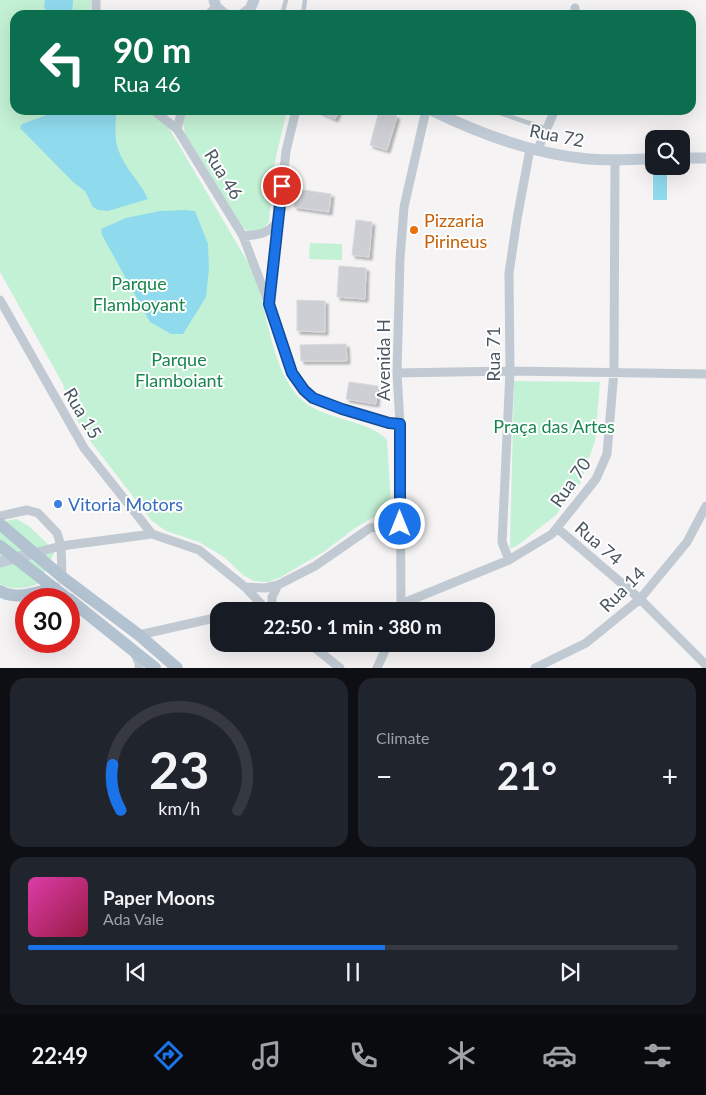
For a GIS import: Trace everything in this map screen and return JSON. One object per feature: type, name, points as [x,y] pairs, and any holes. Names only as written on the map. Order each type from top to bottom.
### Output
[{"type":"main road","name":"Rua 72","points":[[440,115],[533,150],[588,159],[645,159]]},
{"type":"main road","points":[[690,158],[706,158]]},
{"type":"main road","points":[[0,524],[62,577],[139,635],[177,668]]},
{"type":"main road","points":[[17,538],[1,550],[17,558],[54,588]]},
{"type":"main road","points":[[0,562],[34,553]]},
{"type":"main road","points":[[0,591],[15,596]]},
{"type":"main road","points":[[80,608],[155,668]]},
{"type":"street","name":"Rua 46","points":[[159,115],[177,129],[243,236],[269,304],[292,373],[304,390],[313,398],[335,407],[389,423],[400,424]]},
{"type":"street","points":[[177,129],[181,115]]},
{"type":"street","points":[[269,304],[286,151],[295,115]]},
{"type":"street","name":"Avenida H","points":[[400,602],[400,424],[397,373],[400,259],[404,207],[425,115]]},
{"type":"street","name":"Rua 71","points":[[509,560],[502,542],[510,371],[509,273],[516,219],[533,150],[547,129],[553,115]]},
{"type":"street","name":"Rua 70","points":[[414,602],[509,560],[552,534],[596,479],[608,454],[614,371],[615,160]]},
{"type":"street","points":[[243,236],[262,234],[272,229],[278,220]]},
{"type":"street","name":"Rua 15","points":[[0,300],[84,448],[152,534]]},
{"type":"street","points":[[0,324],[11,321]]},
{"type":"street","points":[[397,373],[614,371],[706,374]]},
{"type":"street","name":"Rua 14","points":[[535,668],[586,644],[640,599],[687,542],[706,506]]},
{"type":"street","points":[[0,516],[27,510],[38,513],[58,533],[61,546],[62,577]]},
{"type":"street","points":[[245,587],[265,588],[278,585],[315,566],[370,528],[400,524]]},
{"type":"street","name":"Rua 74","points":[[557,528],[640,599],[706,665]]},
{"type":"street","points":[[34,553],[61,546],[152,534],[199,550],[245,587],[259,602]]},
{"type":"street","points":[[270,602],[278,585]]},
{"type":"street","points":[[139,635],[210,619]]},
{"type":"street","points":[[132,648],[139,663],[139,668]]},
{"type":"street","points":[[320,652],[340,668]]},
{"type":"street","points":[[377,668],[384,652]]},
{"type":"lane","points":[[506,115],[547,129]]},
{"type":"green space","name":"Parque Flamboyant","points":[[0,0],[91,0],[90,10],[10,10],[10,115],[155,115],[167,125],[249,264],[259,289],[276,354],[289,384],[298,397],[319,411],[372,429],[387,440],[391,504],[389,508],[355,528],[325,551],[281,577],[268,582],[254,581],[243,575],[224,557],[199,542],[166,531],[152,521],[91,442],[69,407],[63,384],[0,272]]},
{"type":"green space","points":[[185,115],[286,115],[274,166],[269,222],[261,231],[249,232],[243,228],[185,134],[183,122]]},
{"type":"green space","points":[[310,243],[342,244],[342,260],[309,259]]},
{"type":"green space","name":"Praça das Artes","points":[[514,381],[600,382],[595,441],[580,484],[556,515],[518,545],[510,549]]},
{"type":"green space","points":[[17,519],[30,527],[55,551],[40,583],[15,588],[0,584],[0,522]]},
{"type":"water","points":[[45,0],[73,0],[72,10],[45,10]]},
{"type":"water","points":[[47,115],[116,115],[118,149],[124,162],[148,199],[108,211],[98,210],[93,207],[85,191],[73,182],[20,128],[22,124]]},
{"type":"water","points":[[653,175],[667,175],[667,200],[653,200]]},
{"type":"water","points":[[160,211],[195,211],[208,244],[209,269],[206,297],[183,334],[171,334],[150,322],[102,235],[101,229],[126,218]]},
{"type":"building","points":[[327,115],[337,115],[335,119]]},
{"type":"building","points":[[378,115],[397,116],[387,150],[370,145]]},
{"type":"building","points":[[297,189],[331,194],[329,212],[294,207]]},
{"type":"building","points":[[356,220],[372,222],[369,257],[352,255]]},
{"type":"building","points":[[339,266],[366,268],[365,299],[337,297]]},
{"type":"building","points":[[297,300],[325,301],[325,332],[297,331]]},
{"type":"building","points":[[346,344],[347,361],[301,361],[300,345]]},
{"type":"building","points":[[349,382],[378,386],[376,404],[346,399]]},
{"type":"place","name":"Pizzaria Pirineus","points":[[414,230]]},
{"type":"place","name":"Vitoria Motors","points":[[58,504]]},
{"type":"route","points":[[282,186],[269,304],[285,355],[292,373],[304,390],[313,398],[342,409],[389,423],[400,424],[400,524]]},
{"type":"park label","name":"Parque Flamboiant","points":[[179,369]]}]
